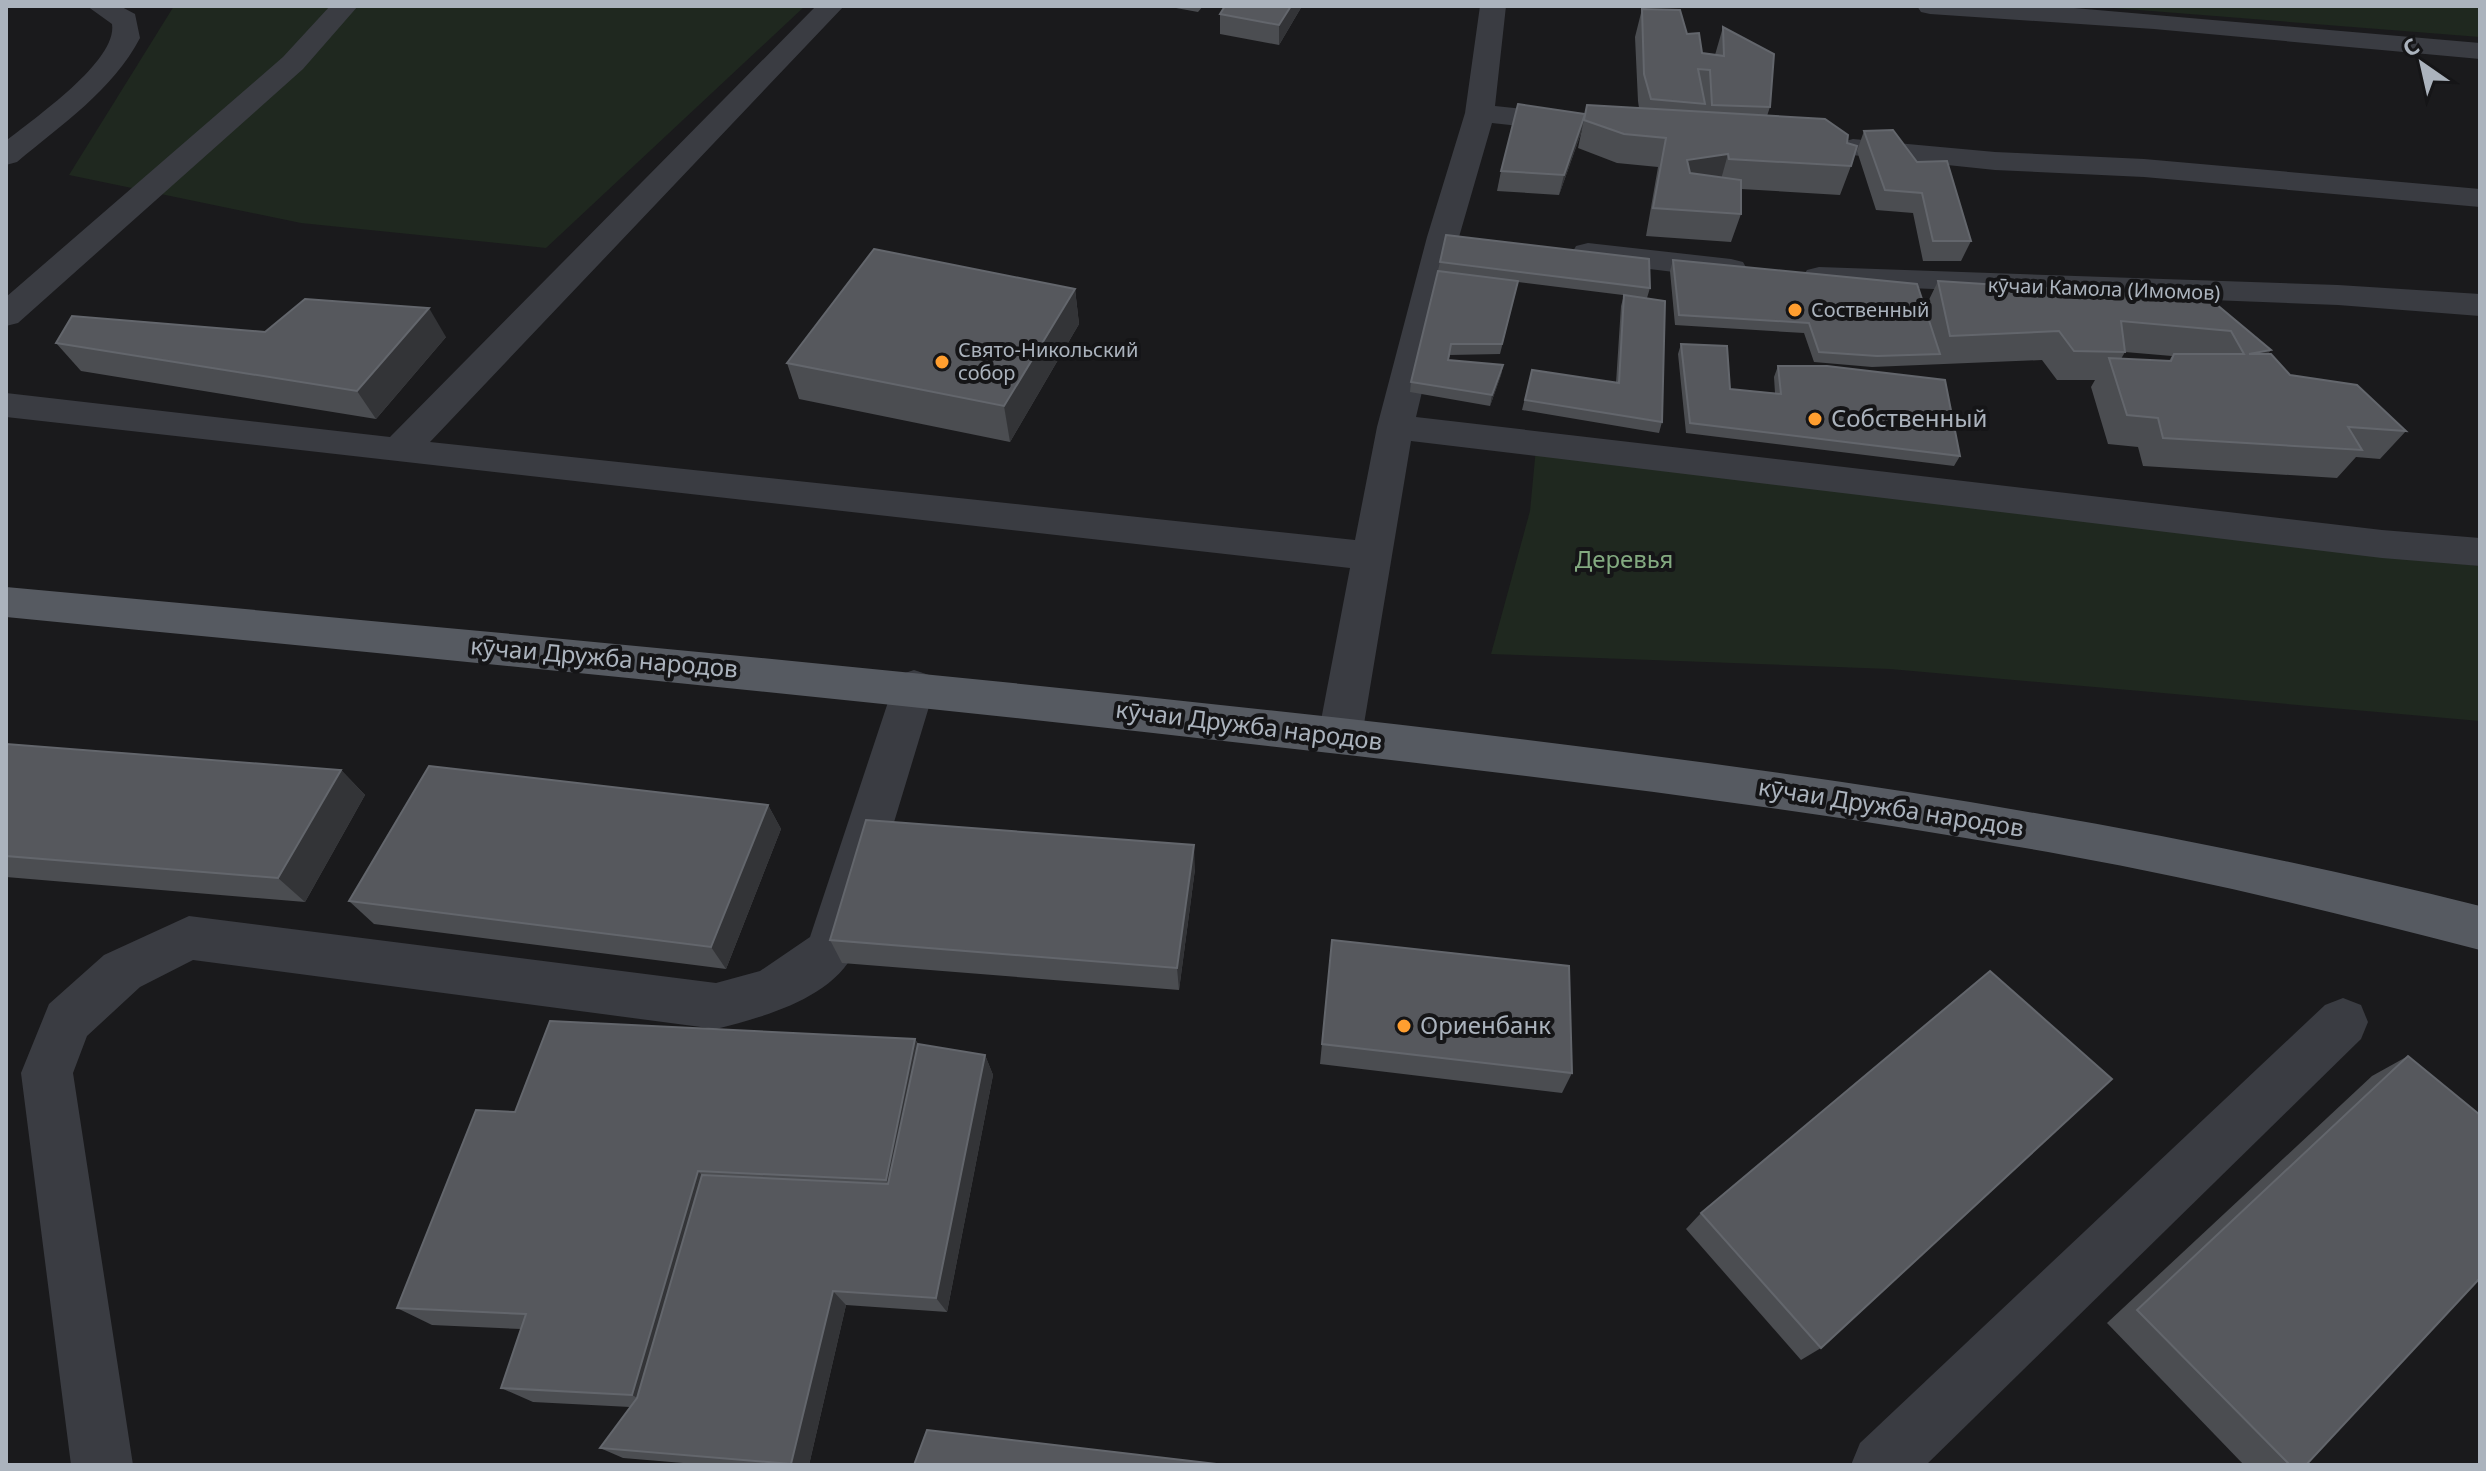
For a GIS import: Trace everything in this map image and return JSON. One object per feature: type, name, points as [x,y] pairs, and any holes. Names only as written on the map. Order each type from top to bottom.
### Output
[{"type":"main road","name":"кӯчаи Дружба народов","points":[[6,602],[914,687],[1700,778],[2107,843],[2344,890],[2480,928]]},
{"type":"street","points":[[6,315],[293,63],[345,6]]},
{"type":"street","points":[[399,451],[831,6]]},
{"type":"street","points":[[1340,736],[1395,427],[1458,238],[1480,113],[1493,6]]},
{"type":"street","points":[[1930,6],[2154,21],[2480,51]]},
{"type":"street","points":[[6,156],[92,81],[122,48],[128,34],[112,13]]},
{"type":"street","points":[[1480,113],[1607,127]]},
{"type":"street","points":[[1821,146],[1995,161],[2144,168],[2480,198]]},
{"type":"street","name":"кӯчаи Камола (Имомов)","points":[[1551,249],[1772,273],[1986,285],[2338,295],[2480,305]]},
{"type":"street","points":[[6,405],[399,451],[1372,556]]},
{"type":"street","points":[[1395,427],[2480,552]]},
{"type":"street","points":[[102,1465],[47,1073],[67,1021],[122,971],[189,938],[716,1006],[773,991],[830,951],[914,687]]},
{"type":"street","points":[[1882,1465],[2343,1022]]},
{"type":"green space","points":[[174,6],[805,6],[546,248],[301,223],[69,175]]},
{"type":"green space","points":[[2088,6],[2480,6],[2480,37]]},
{"type":"green space","name":"Деревья","points":[[1536,448],[2015,511],[2480,566],[2480,721],[1890,669],[1491,654],[1530,511]]},
{"type":"building","points":[[1225,6],[1291,6],[1279,25],[1220,14]]},
{"type":"building","points":[[1642,9],[1680,10],[1687,34],[1699,33],[1702,53],[1724,56],[1723,27],[1774,54],[1770,107],[1712,105],[1710,70],[1698,69],[1705,104],[1651,99],[1644,74]]},
{"type":"building","points":[[1518,104],[1585,114],[1564,175],[1501,171]]},
{"type":"building","points":[[1587,105],[1825,119],[1848,135],[1847,143],[1857,146],[1851,166],[1729,159],[1728,154],[1687,160],[1690,173],[1741,180],[1741,214],[1653,208],[1666,138],[1624,134],[1584,120]]},
{"type":"building","points":[[1893,130],[1917,162],[1947,161],[1971,241],[1933,241],[1922,193],[1885,190],[1864,131]]},
{"type":"building","points":[[1446,235],[1649,259],[1650,288],[1440,262]]},
{"type":"building","name":"Свято-Никольский собор","points":[[874,249],[1075,289],[1004,406],[787,363]]},
{"type":"building","name":"Соственный","points":[[1673,260],[1917,284],[1940,354],[1877,356],[1819,352],[1809,323],[1679,315]]},
{"type":"building","points":[[1438,271],[1518,281],[1502,344],[1451,344],[1448,360],[1503,365],[1492,395],[1411,382]]},
{"type":"building","points":[[1938,281],[2210,299],[2271,350],[2249,354],[2271,354],[2290,375],[2357,385],[2406,431],[2348,427],[2362,450],[2163,438],[2158,418],[2127,415],[2109,358],[2171,361],[2174,354],[2244,354],[2231,331],[2121,321],[2125,352],[2074,351],[2059,331],[1950,336]]},
{"type":"building","points":[[1624,295],[1665,301],[1662,422],[1525,400],[1532,370],[1619,383]]},
{"type":"building","points":[[305,299],[429,308],[357,391],[56,343],[72,316],[265,332]]},
{"type":"building","name":"Собственный","points":[[1681,344],[1727,346],[1730,389],[1781,394],[1778,366],[1827,366],[1945,380],[1960,456],[1690,423]]},
{"type":"building","points":[[6,744],[341,770],[278,878],[6,856]]},
{"type":"building","points":[[429,766],[768,805],[711,947],[349,901]]},
{"type":"building","points":[[866,820],[1194,845],[1177,968],[830,940]]},
{"type":"building","points":[[1332,940],[1569,966],[1572,1073],[1322,1044]]},
{"type":"building","points":[[1990,971],[2112,1079],[1821,1348],[1701,1213]]},
{"type":"building","points":[[550,1021],[915,1039],[886,1180],[698,1171],[632,1395],[501,1388],[526,1314],[397,1308],[476,1110],[515,1112]]},
{"type":"building","points":[[918,1044],[985,1055],[936,1298],[833,1291],[791,1464],[600,1448],[637,1398],[702,1175],[888,1184]]},
{"type":"building","points":[[2408,1056],[2480,1115],[2480,1278],[2306,1465],[2290,1465],[2137,1310]]},
{"type":"building","points":[[927,1430],[1225,1465],[914,1465]]},
{"type":"place","name":"Соственный","points":[[1795,310]]},
{"type":"place","name":"Свято-Никольский собор","points":[[942,362]]},
{"type":"place","name":"Собственный","points":[[1815,419]]},
{"type":"place","name":"Ориенбанк","points":[[1404,1026]]}]
